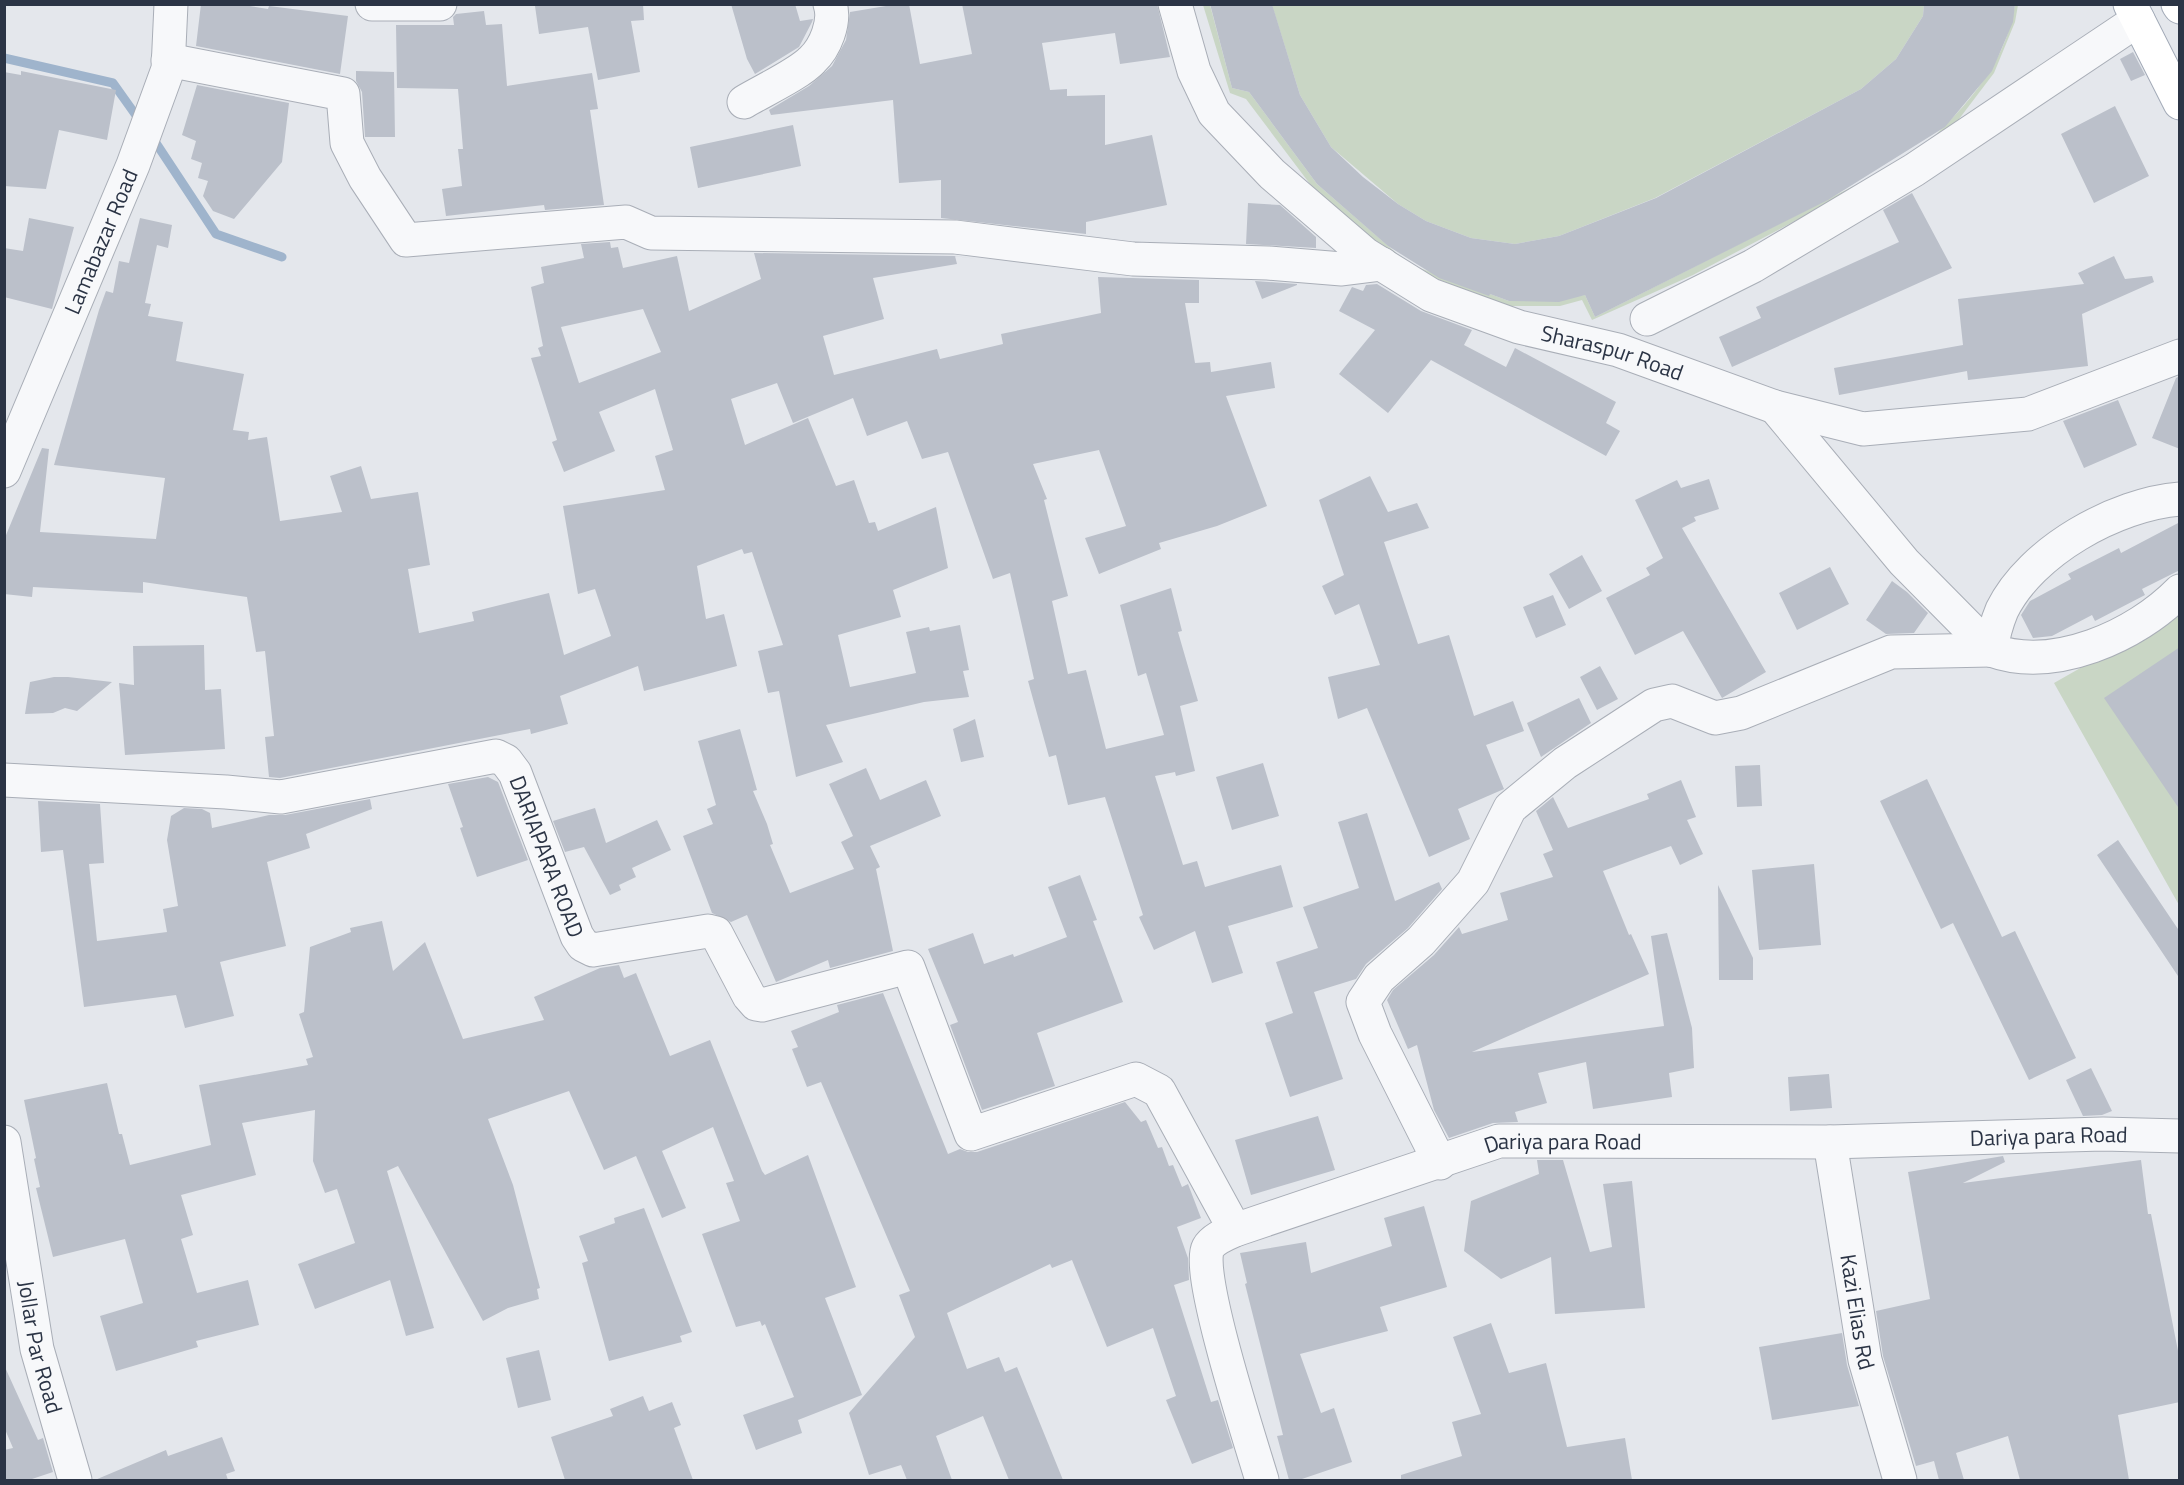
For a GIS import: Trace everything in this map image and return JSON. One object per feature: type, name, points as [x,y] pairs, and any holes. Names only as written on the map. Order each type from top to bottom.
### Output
[{"type":"main road","points":[[2134,12],[2180,103]]},
{"type":"street","name":"Lamabazar Road","points":[[4,471],[14,418],[133,165],[168,64],[171,4]]},
{"type":"street","points":[[372,4],[440,4]]},
{"type":"street","points":[[744,102],[812,61],[828,38],[832,10],[830,4]]},
{"type":"street","name":"Sharaspur Road","points":[[1175,4],[1194,71],[1214,112],[1272,174],[1365,254],[1431,294],[1519,327],[1618,350],[1775,407],[1863,429],[2028,414],[2180,356]]},
{"type":"street","points":[[1647,319],[1753,266],[1914,170],[2134,12]]},
{"type":"street","points":[[168,64],[343,94],[347,143],[365,178],[405,240],[626,222],[651,233],[955,237],[1133,259],[1268,263],[1342,269],[1382,264]]},
{"type":"street","points":[[1775,407],[1904,562],[1991,650]]},
{"type":"street","points":[[1991,650],[2002,610],[2021,582],[2041,561],[2082,532],[2116,514],[2162,500],[2180,499]]},
{"type":"street","points":[[1440,1163],[1375,1034],[1363,1002],[1379,978],[1421,941],[1473,882],[1510,808],[1564,763],[1654,705],[1672,701],[1715,718],[1741,714],[1891,652],[1991,650],[2016,656],[2036,656],[2102,643],[2139,625],[2180,591]]},
{"type":"street","name":"DARIAPARA ROAD","points":[[4,780],[281,797],[496,756],[506,761],[515,773],[577,936],[584,945],[593,950],[708,931],[716,933],[749,996],[756,1004],[762,1005],[908,967],[971,1134],[1136,1079],[1159,1090],[1234,1230]]},
{"type":"street","name":"Dariya para Road","points":[[1262,1480],[1232,1381],[1211,1299],[1207,1249],[1214,1241],[1234,1230],[1440,1163],[1499,1141],[1830,1142],[2103,1134],[2180,1136]]},
{"type":"street","name":"Jollar Par Road","points":[[4,1142],[37,1349],[75,1480]]},
{"type":"street","name":"Kazi Elias Rd","points":[[1830,1142],[1865,1360],[1900,1480]]},
{"type":"green space","points":[[1203,5],[1210,5],[1232,88],[1249,92],[1317,184],[1409,264],[1509,301],[1585,295],[1595,317],[1913,156],[1947,124],[1978,89],[2001,50],[2010,28],[2015,5],[2018,5],[2015,22],[1994,73],[1956,123],[1912,159],[1693,275],[1592,320],[1582,300],[1560,306],[1506,306],[1405,266],[1313,188],[1246,99],[1230,93]]},
{"type":"green space","points":[[1272,5],[1924,5],[1923,16],[1896,59],[1861,89],[1655,198],[1559,236],[1515,244],[1471,238],[1426,221],[1398,204],[1331,147],[1300,95]]},
{"type":"green space","points":[[2179,612],[2179,905],[2054,683]]},
{"type":"building","points":[[201,4],[237,4],[268,9],[269,6],[348,16],[340,74],[196,46]]},
{"type":"building","points":[[643,4],[644,20],[631,21],[640,72],[598,80],[588,27],[539,34],[535,6]]},
{"type":"building","points":[[731,4],[795,4],[800,21],[813,19],[799,47],[755,74],[747,59]]},
{"type":"building","points":[[909,4],[920,64],[972,54],[962,4],[1157,4],[1170,57],[1120,64],[1115,33],[1042,43],[1050,90],[1067,89],[1067,96],[1105,95],[1105,145],[1152,135],[1167,205],[1086,222],[1086,234],[941,218],[941,180],[899,183],[893,100],[771,115],[769,110],[809,86],[832,66],[846,40],[850,12]]},
{"type":"building","points":[[1210,4],[1272,4],[1300,95],[1331,147],[1363,177],[1398,204],[1426,221],[1471,238],[1515,244],[1559,236],[1656,198],[1861,89],[1896,59],[1923,16],[1924,4],[2015,4],[2013,22],[1992,71],[1945,127],[1828,200],[1595,317],[1585,295],[1559,302],[1509,301],[1439,278],[1388,246],[1317,184],[1249,92],[1232,88]]},
{"type":"building","points":[[484,11],[486,25],[502,24],[507,86],[592,73],[598,109],[590,110],[604,205],[545,210],[544,205],[446,216],[442,189],[462,186],[458,149],[463,149],[458,89],[397,88],[396,25],[454,25],[453,17],[456,14]]},
{"type":"building","points":[[2133,52],[2145,75],[2131,81],[2120,59]]},
{"type":"building","points":[[21,71],[116,90],[107,140],[59,130],[46,189],[4,186],[4,72],[21,75]]},
{"type":"building","points":[[356,71],[394,72],[395,137],[365,137],[362,92],[356,81]]},
{"type":"building","points":[[197,85],[289,103],[282,162],[234,219],[213,211],[203,196],[208,181],[198,178],[202,163],[191,159],[196,141],[182,135]]},
{"type":"building","points":[[2115,106],[2149,176],[2094,203],[2061,134]]},
{"type":"building","points":[[793,125],[801,166],[698,188],[690,147]]},
{"type":"building","points":[[1912,193],[1952,268],[1732,367],[1719,337],[1761,318],[1756,307],[1899,242],[1883,210]]},
{"type":"building","points":[[1248,203],[1280,205],[1316,237],[1316,248],[1246,244]]},
{"type":"building","points":[[29,218],[74,227],[52,309],[4,297],[4,248],[23,251]]},
{"type":"building","points":[[140,218],[172,225],[168,248],[157,245],[145,303],[151,304],[148,316],[183,322],[176,361],[244,374],[233,430],[249,432],[248,440],[267,437],[280,521],[342,512],[330,476],[361,466],[371,499],[418,492],[430,565],[408,569],[419,633],[474,621],[472,612],[549,593],[564,655],[611,636],[595,589],[578,594],[563,506],[665,490],[655,456],[673,450],[655,389],[599,412],[615,451],[564,472],[552,442],[557,440],[531,358],[541,356],[538,348],[543,346],[531,287],[544,283],[541,267],[584,258],[581,244],[610,242],[611,248],[618,247],[623,268],[677,256],[689,311],[761,279],[754,253],[955,256],[957,264],[873,278],[884,319],[823,336],[834,375],[937,349],[940,359],[1003,344],[1001,334],[1101,313],[1098,277],[1199,280],[1199,303],[1185,303],[1195,363],[1210,362],[1211,372],[1271,362],[1275,388],[1226,396],[1267,506],[1217,526],[1159,543],[1161,549],[1099,574],[1085,538],[1126,526],[1099,450],[1033,464],[1047,499],[1044,500],[1068,596],[1052,601],[1068,674],[1086,670],[1106,749],[1164,735],[1146,673],[1138,676],[1120,605],[1171,588],[1182,631],[1178,632],[1198,701],[1180,706],[1195,771],[1176,776],[1175,772],[1155,776],[1183,865],[1197,861],[1205,887],[1281,865],[1293,907],[1228,926],[1243,973],[1212,983],[1195,931],[1154,950],[1139,917],[1143,915],[1105,797],[1068,805],[1056,755],[1049,757],[1028,681],[1034,679],[1010,573],[993,579],[948,452],[922,459],[907,421],[867,436],[853,398],[793,423],[777,383],[731,399],[745,445],[808,418],[836,486],[854,480],[869,523],[875,522],[878,531],[936,507],[948,568],[893,590],[901,617],[838,635],[850,687],[916,673],[906,632],[929,627],[930,631],[960,625],[969,670],[963,671],[969,697],[924,702],[826,725],[843,762],[796,777],[779,691],[768,693],[758,651],[783,645],[752,552],[744,554],[742,549],[697,566],[706,619],[724,614],[737,666],[644,691],[638,666],[560,696],[568,724],[531,734],[530,729],[280,778],[269,777],[265,737],[274,736],[265,651],[256,652],[247,597],[143,582],[143,593],[33,587],[32,597],[4,594],[4,540],[42,448],[49,449],[40,532],[156,539],[165,478],[54,465],[106,291],[113,293],[119,261],[129,263]],"holes":[[[643,309],[661,352],[579,383],[561,327]]]},
{"type":"building","points":[[2114,256],[2125,279],[2152,276],[2154,282],[2082,314],[2088,366],[1968,380],[1967,371],[1839,395],[1834,368],[1963,345],[1958,299],[2084,284],[2078,273]]},
{"type":"building","points":[[1255,281],[1297,284],[1297,285],[1262,299]]},
{"type":"building","points":[[1377,284],[1421,311],[1472,330],[1464,345],[1506,367],[1515,348],[1616,402],[1606,423],[1620,431],[1606,456],[1431,360],[1388,413],[1339,374],[1375,330],[1339,311],[1352,287],[1363,291],[1366,285]]},
{"type":"building","points":[[2180,376],[2180,449],[2152,438],[2176,378]]},
{"type":"building","points":[[2118,400],[2137,445],[2084,468],[2063,421]]},
{"type":"building","points":[[1370,476],[1388,512],[1417,503],[1429,528],[1384,542],[1418,644],[1449,635],[1474,716],[1513,701],[1524,731],[1486,745],[1504,789],[1458,809],[1470,839],[1429,857],[1367,708],[1338,719],[1328,677],[1380,665],[1359,604],[1335,615],[1322,586],[1344,575],[1319,500]]},
{"type":"building","points":[[1709,479],[1719,509],[1694,517],[1696,521],[1682,528],[1766,672],[1722,698],[1683,631],[1635,655],[1606,598],[1650,575],[1646,568],[1663,558],[1635,500],[1677,480],[1681,488]]},
{"type":"building","points":[[2180,522],[2180,570],[2142,589],[2145,595],[2095,621],[2092,615],[2052,636],[2033,638],[2021,615],[2030,601],[2071,579],[2068,574],[2119,548],[2121,553]]},
{"type":"building","points":[[1582,555],[1602,591],[1569,609],[1549,574]]},
{"type":"building","points":[[1830,567],[1849,604],[1797,630],[1779,593]]},
{"type":"building","points":[[1892,581],[1928,613],[1914,633],[1886,634],[1866,620]]},
{"type":"building","points":[[1553,595],[1566,625],[1536,638],[1523,607]]},
{"type":"building","points":[[204,645],[205,690],[221,689],[225,749],[125,755],[119,683],[134,685],[133,646]]},
{"type":"building","points":[[2180,647],[2180,810],[2104,698]]},
{"type":"building","points":[[1600,666],[1618,699],[1597,710],[1580,677]]},
{"type":"building","points":[[54,677],[112,682],[77,711],[65,708],[53,713],[25,714],[30,682]]},
{"type":"building","points":[[1579,698],[1591,723],[1541,757],[1527,723]]},
{"type":"building","points":[[975,719],[984,757],[961,762],[953,729]]},
{"type":"building","points":[[740,729],[757,790],[753,791],[767,824],[773,844],[770,845],[790,893],[854,869],[841,842],[853,836],[829,784],[866,768],[880,800],[926,780],[941,816],[870,846],[880,867],[876,869],[893,951],[830,968],[828,960],[776,982],[747,915],[731,922],[712,913],[683,836],[713,824],[707,809],[716,805],[698,741]]},
{"type":"building","points":[[1263,763],[1279,816],[1232,830],[1216,777]]},
{"type":"building","points":[[1760,765],[1762,806],[1737,807],[1735,766]]},
{"type":"building","points":[[488,777],[498,782],[528,860],[477,877],[448,784]]},
{"type":"building","points":[[1927,779],[2002,937],[2015,931],[2076,1058],[2029,1080],[1953,923],[1941,929],[1880,801]]},
{"type":"building","points":[[1681,780],[1696,817],[1687,820],[1703,854],[1680,865],[1671,846],[1603,871],[1629,935],[1631,934],[1649,974],[1472,1052],[1664,1026],[1651,936],[1667,933],[1692,1028],[1694,1068],[1669,1073],[1672,1097],[1593,1109],[1586,1062],[1538,1073],[1547,1103],[1515,1112],[1518,1122],[1493,1123],[1449,1138],[1434,1110],[1417,1045],[1408,1049],[1387,1000],[1393,990],[1434,955],[1459,927],[1462,934],[1508,920],[1500,893],[1553,877],[1543,854],[1553,850],[1536,811],[1553,797],[1568,828],[1649,799],[1647,794]]},
{"type":"building","points":[[370,799],[372,809],[306,834],[310,848],[267,862],[286,946],[220,962],[234,1016],[185,1028],[176,995],[84,1007],[63,850],[41,852],[38,801],[100,804],[104,863],[89,864],[97,941],[167,932],[163,909],[178,906],[167,840],[171,816],[184,808],[202,809],[210,813],[212,828],[269,815],[285,815]]},
{"type":"building","points":[[595,808],[606,843],[657,820],[671,850],[632,868],[636,877],[619,885],[621,890],[610,895],[584,847],[565,852],[553,821]]},
{"type":"building","points":[[1367,813],[1395,901],[1439,882],[1442,889],[1408,928],[1366,964],[1356,979],[1314,992],[1343,1079],[1290,1097],[1265,1023],[1293,1013],[1276,962],[1318,948],[1303,907],[1359,888],[1338,822]]},
{"type":"building","points":[[2118,840],[2180,932],[2180,979],[2097,855]]},
{"type":"building","points":[[1814,864],[1821,945],[1759,950],[1752,870]]},
{"type":"building","points":[[1080,875],[1097,920],[1093,921],[1123,1002],[1037,1033],[1055,1086],[982,1110],[950,1025],[958,1022],[928,949],[973,933],[984,964],[1013,954],[1014,957],[1067,937],[1048,887]]},
{"type":"building","points":[[1718,885],[1753,958],[1753,980],[1719,980]]},
{"type":"building","points":[[382,921],[393,971],[425,942],[463,1039],[544,1020],[534,997],[600,968],[619,965],[624,978],[636,973],[670,1056],[710,1040],[765,1175],[808,1155],[856,1287],[825,1298],[862,1395],[798,1420],[802,1433],[756,1450],[743,1415],[794,1397],[765,1324],[762,1326],[760,1321],[736,1327],[702,1234],[740,1221],[726,1183],[734,1181],[713,1127],[662,1151],[686,1208],[662,1218],[636,1156],[604,1170],[569,1091],[488,1119],[513,1185],[540,1288],[537,1289],[539,1299],[508,1308],[483,1321],[398,1166],[387,1171],[434,1328],[406,1336],[390,1280],[315,1309],[298,1264],[355,1243],[337,1189],[325,1193],[313,1161],[315,1110],[242,1123],[256,1175],[181,1195],[193,1235],[181,1239],[197,1293],[248,1280],[259,1325],[196,1341],[198,1347],[116,1371],[100,1316],[143,1303],[125,1239],[53,1257],[36,1188],[40,1187],[24,1100],[107,1083],[119,1134],[122,1134],[130,1165],[211,1145],[199,1085],[308,1065],[306,1059],[313,1057],[299,1014],[304,1012],[310,947],[351,932],[350,928]]},
{"type":"building","points":[[883,993],[948,1154],[960,1149],[977,1152],[1125,1102],[1141,1122],[1146,1120],[1158,1148],[1162,1147],[1169,1166],[1173,1165],[1182,1187],[1188,1184],[1201,1218],[1177,1227],[1188,1258],[1189,1280],[1174,1285],[1211,1402],[1218,1400],[1233,1448],[1192,1464],[1166,1400],[1176,1396],[1153,1328],[1107,1347],[1072,1260],[1052,1268],[1050,1264],[947,1313],[967,1369],[999,1357],[1005,1372],[1017,1367],[1063,1480],[1009,1480],[983,1416],[936,1436],[952,1480],[907,1480],[901,1465],[869,1475],[849,1413],[915,1337],[899,1295],[910,1291],[821,1082],[807,1087],[792,1049],[798,1047],[791,1031],[839,1012],[837,1005]]},
{"type":"building","points":[[2091,1068],[2112,1111],[2102,1115],[2083,1116],[2066,1080]]},
{"type":"building","points":[[1829,1074],[1832,1108],[1790,1111],[1788,1077]]},
{"type":"building","points":[[1318,1116],[1335,1170],[1251,1195],[1235,1140]]},
{"type":"building","points":[[2003,1156],[2005,1162],[1963,1183],[2141,1160],[2148,1214],[2151,1214],[2180,1361],[2180,1402],[2118,1415],[2129,1480],[2020,1480],[2008,1436],[1956,1453],[1964,1480],[1939,1480],[1934,1461],[1916,1466],[1883,1356],[1876,1311],[1930,1299],[1908,1172]]},
{"type":"building","points":[[1537,1160],[1563,1160],[1590,1252],[1612,1247],[1603,1184],[1632,1181],[1645,1308],[1555,1314],[1551,1257],[1501,1279],[1464,1251],[1471,1201],[1539,1174]]},
{"type":"building","points":[[1424,1206],[1447,1287],[1380,1307],[1388,1331],[1300,1354],[1321,1413],[1334,1408],[1352,1462],[1299,1480],[1289,1480],[1277,1436],[1283,1435],[1245,1284],[1247,1283],[1240,1253],[1306,1242],[1311,1273],[1392,1246],[1384,1218]]},
{"type":"building","points":[[644,1208],[692,1332],[680,1336],[682,1342],[609,1361],[582,1263],[588,1261],[579,1236],[615,1223],[614,1218]]},
{"type":"building","points":[[1491,1323],[1509,1373],[1546,1363],[1567,1447],[1625,1438],[1632,1480],[1401,1480],[1401,1475],[1462,1456],[1452,1422],[1481,1414],[1453,1337]]},
{"type":"building","points":[[1842,1333],[1847,1365],[1859,1406],[1772,1420],[1759,1347]]},
{"type":"building","points":[[539,1350],[551,1400],[518,1408],[506,1358]]},
{"type":"building","points":[[4,1365],[38,1440],[43,1438],[53,1472],[29,1480],[4,1480],[4,1450],[13,1448],[4,1427]]},
{"type":"building","points":[[643,1396],[649,1411],[672,1402],[681,1425],[674,1428],[693,1480],[565,1480],[551,1437],[613,1416],[610,1409]]},
{"type":"building","points":[[222,1437],[235,1471],[226,1474],[228,1480],[95,1480],[166,1450],[168,1456]]},
{"type":"waterway","points":[[4,58],[113,83],[140,121]]},
{"type":"waterway","points":[[152,137],[216,234],[282,257]]}]
